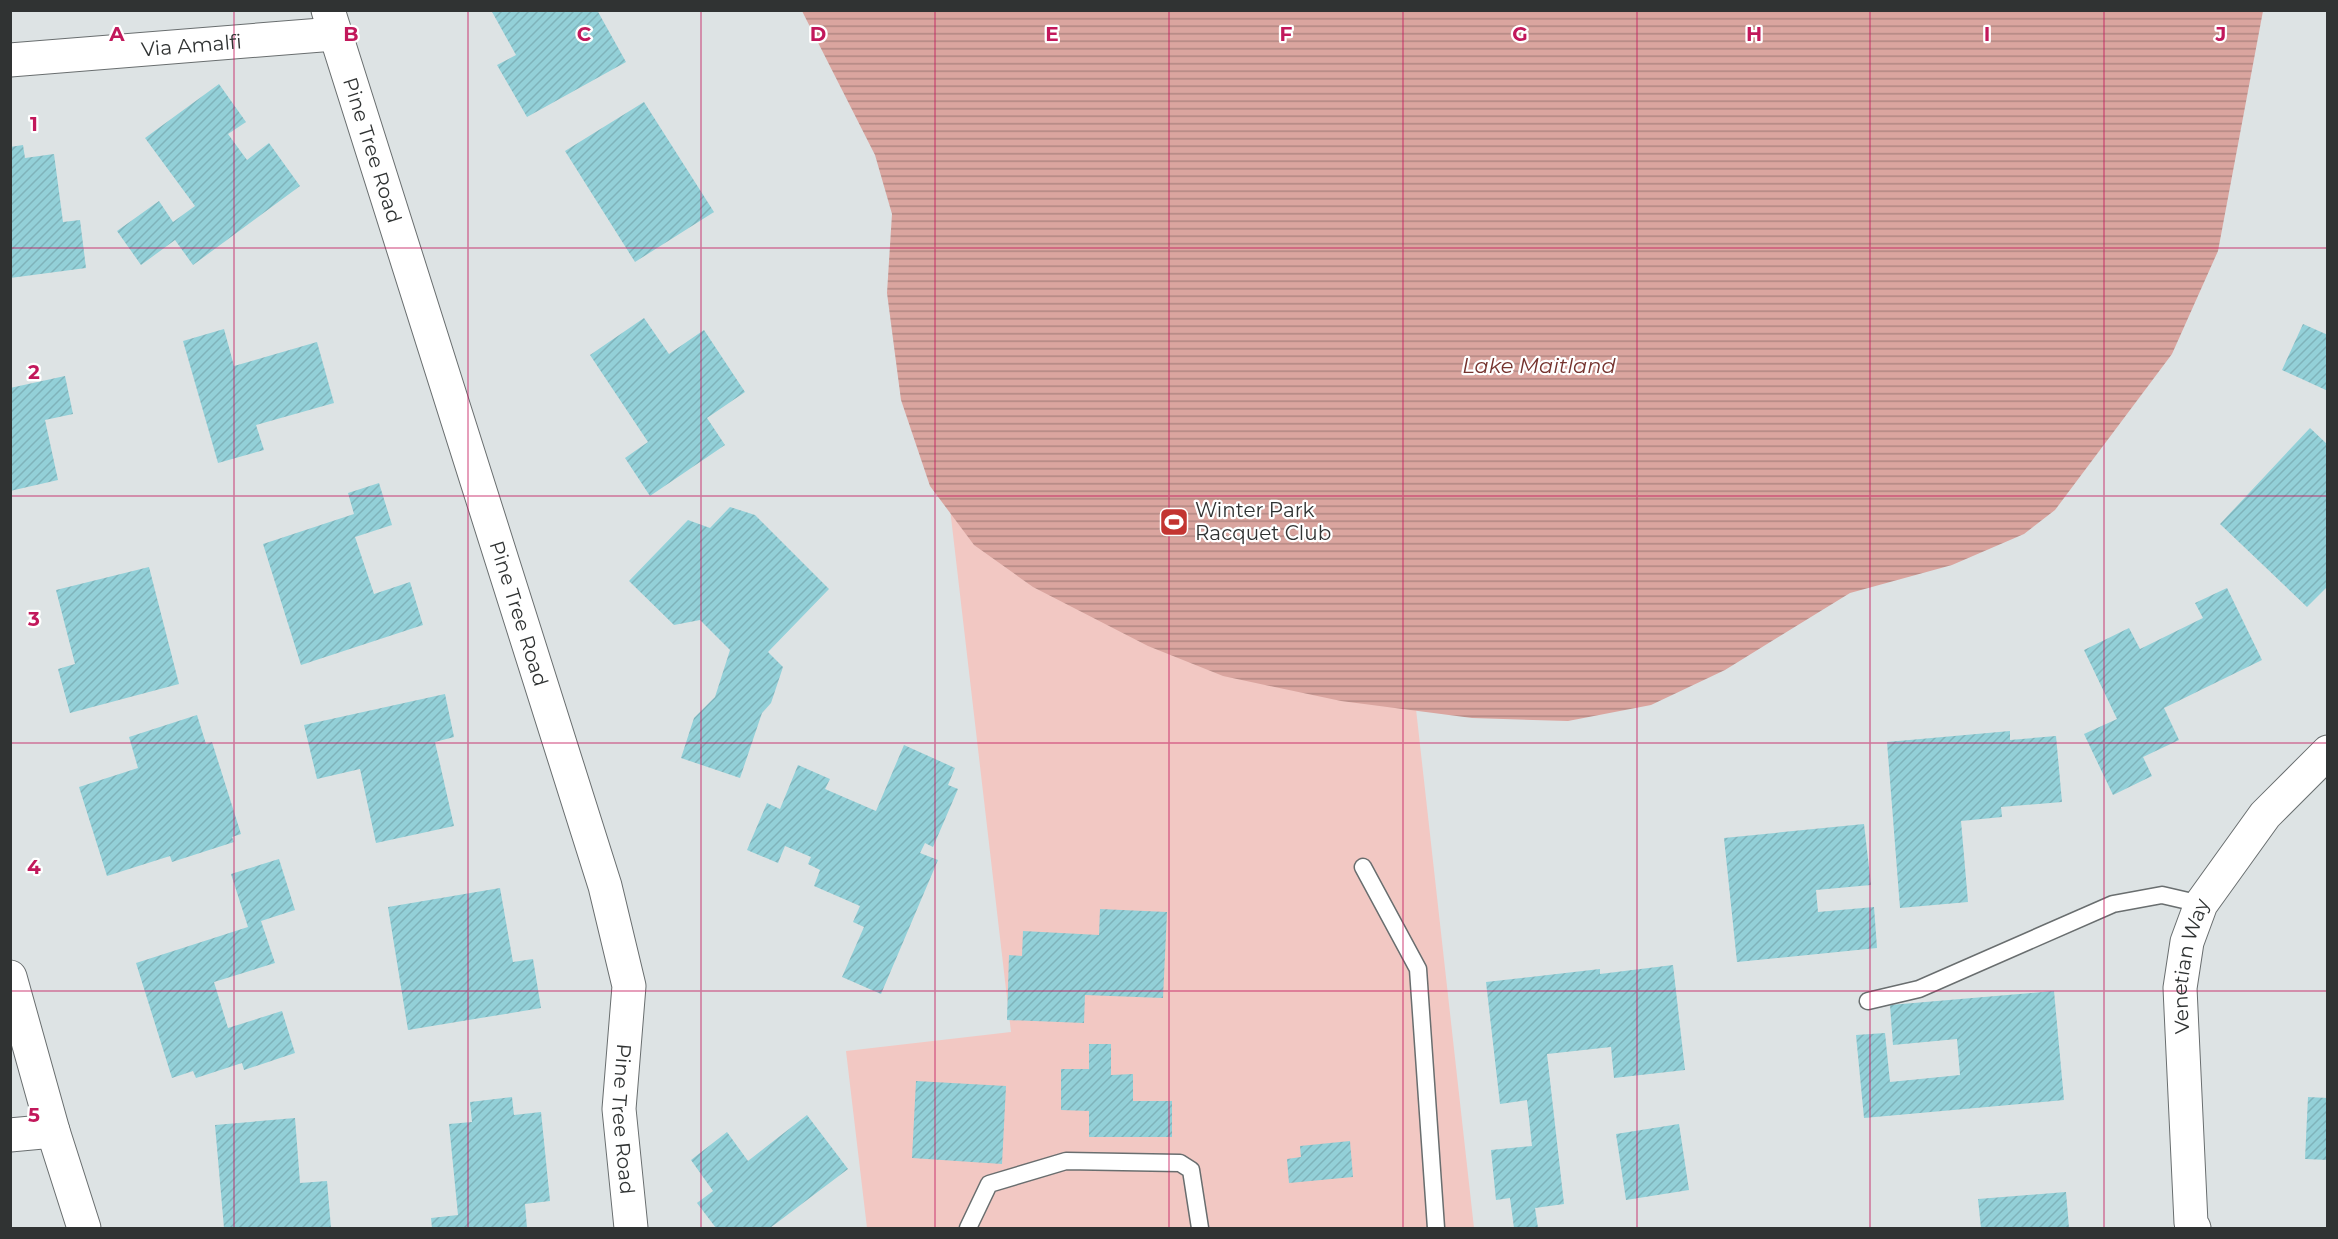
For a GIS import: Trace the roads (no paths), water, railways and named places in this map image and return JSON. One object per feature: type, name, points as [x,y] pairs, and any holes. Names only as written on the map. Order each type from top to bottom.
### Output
[{"type":"street","name":"Via Amalfi","points":[[10,60],[331,22]]},
{"type":"street","name":"Pine Tree Road","points":[[331,22],[605,886],[629,986],[619,1109],[631,1228]]},
{"type":"street","name":"Venetian Way","points":[[2194,1228],[2191,1223],[2180,988],[2187,942],[2200,904],[2265,815],[2328,752]]},
{"type":"street","points":[[10,977],[53,1131],[84,1228]]},
{"type":"street","points":[[10,1135],[53,1131]]},
{"type":"lane","points":[[1364,867],[1418,969],[1436,1228]]},
{"type":"lane","points":[[1868,1001],[1919,988],[2113,904],[2162,895],[2200,904]]},
{"type":"lane","points":[[968,1228],[990,1184],[1066,1161],[1180,1163],[1191,1170],[1200,1228]]},
{"type":"water","name":"Lake Maitland","points":[[802,11],[2263,11],[2218,251],[2172,354],[2055,510],[2024,534],[1952,565],[1850,593],[1725,670],[1651,705],[1568,721],[1472,718],[1341,701],[1223,676],[1148,646],[1033,587],[974,545],[930,486],[901,400],[887,293],[892,214],[875,155]]},
{"type":"place","name":"Winter Park Racquet Club","points":[[1174,522]]}]
